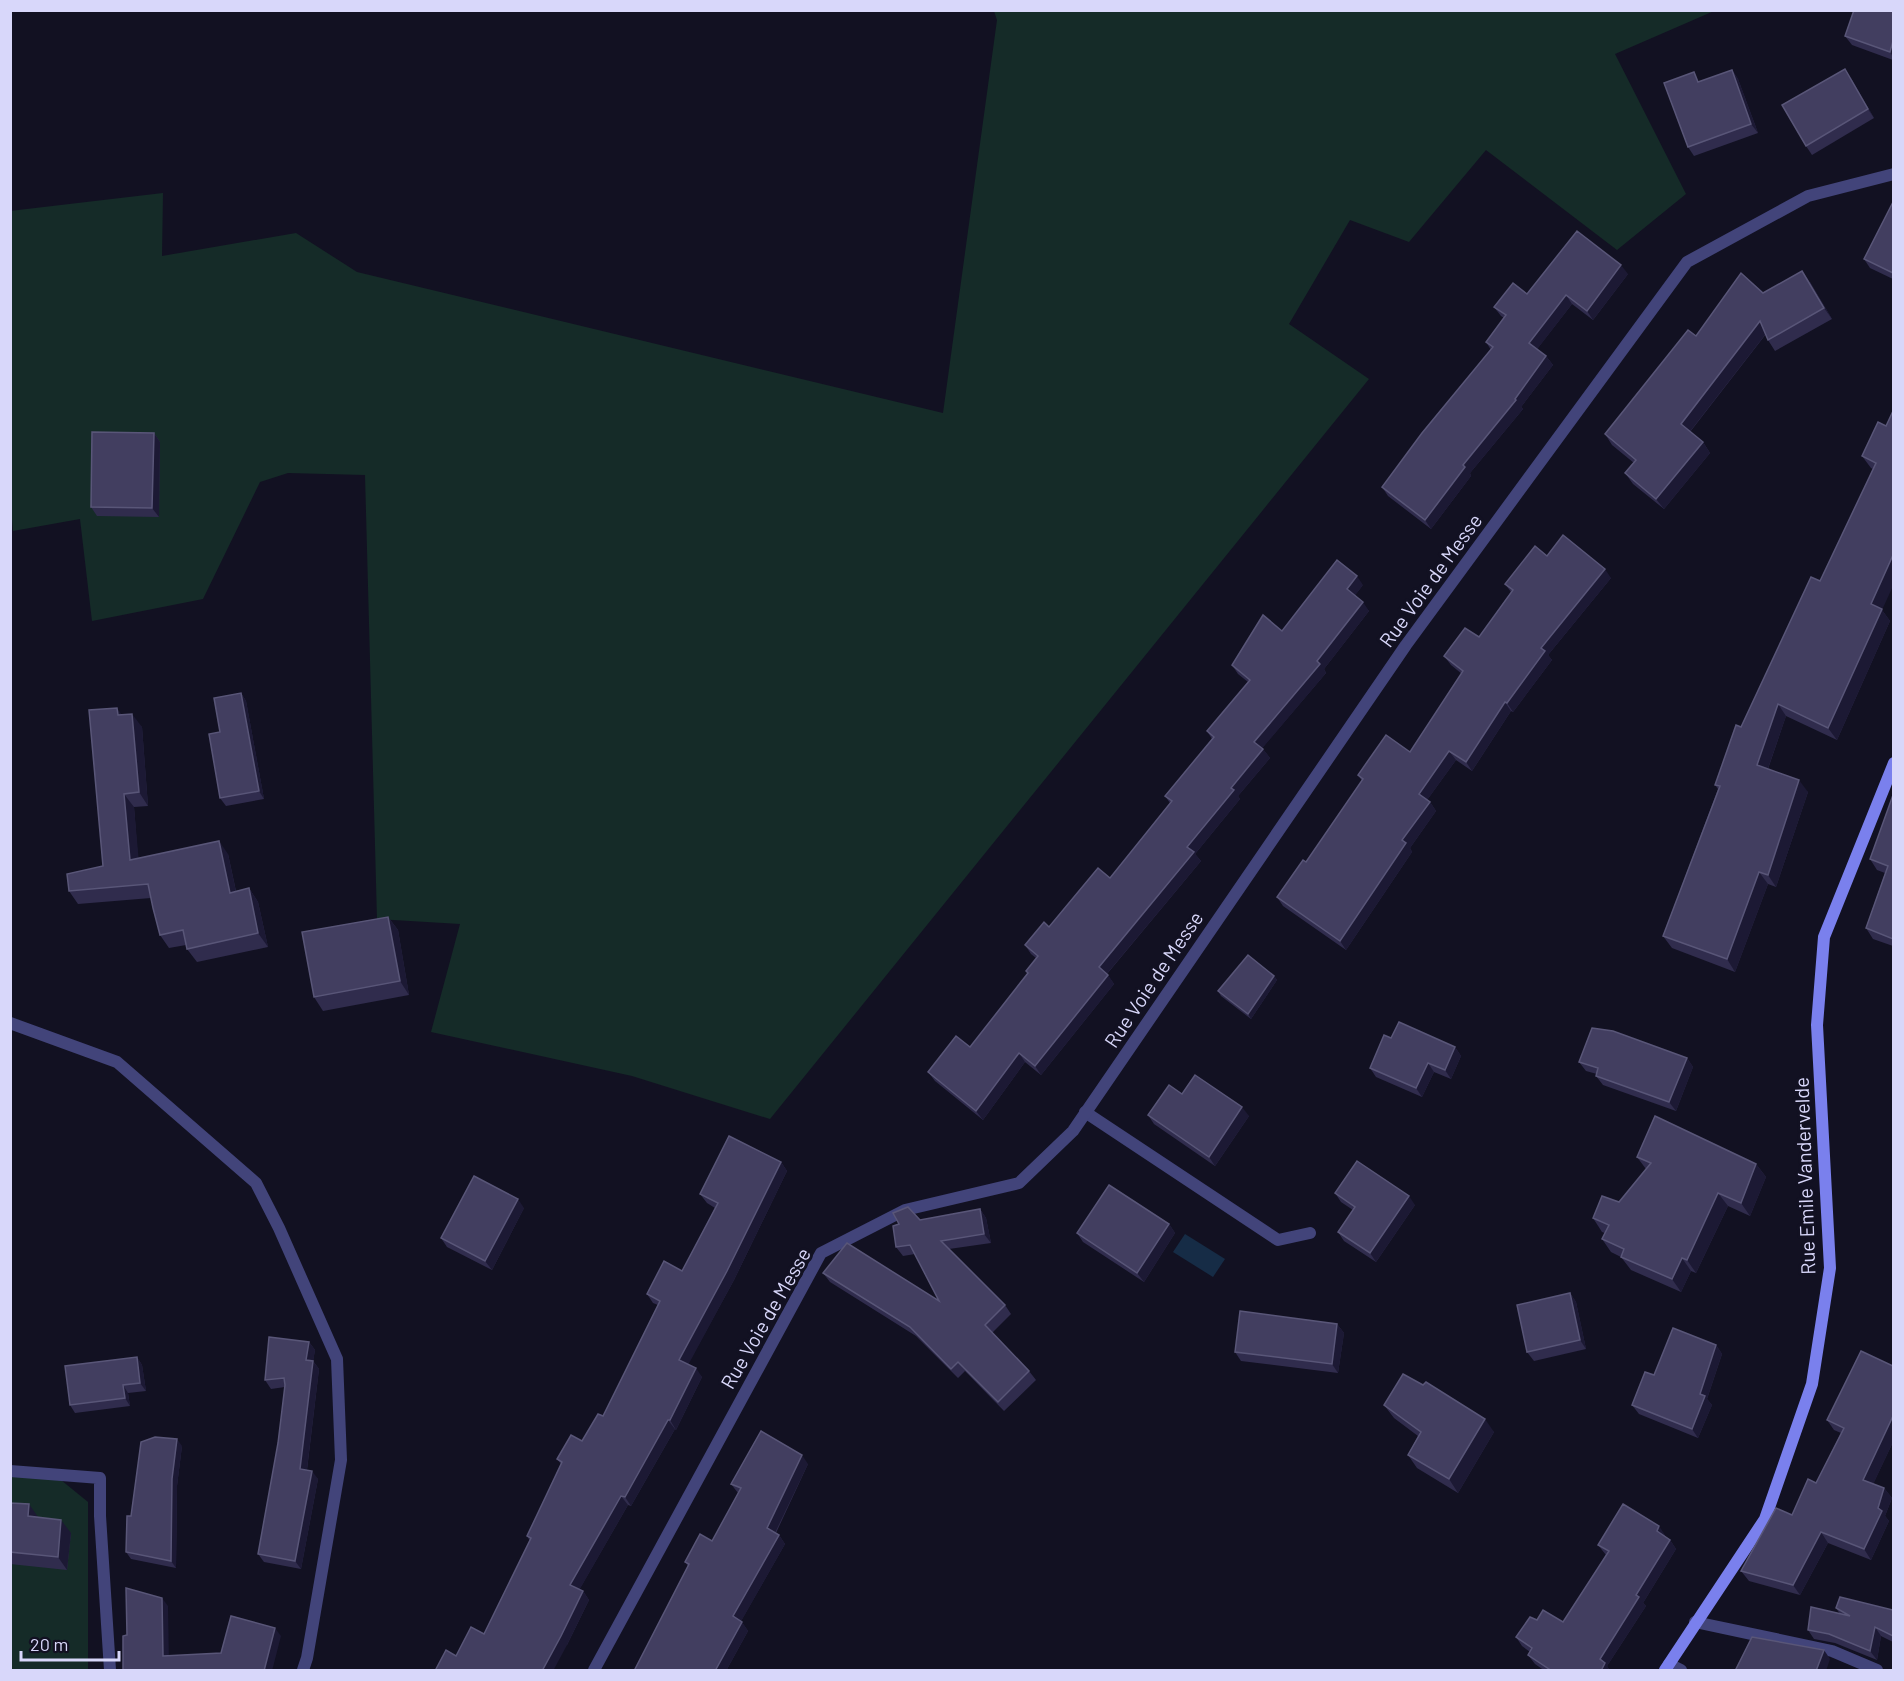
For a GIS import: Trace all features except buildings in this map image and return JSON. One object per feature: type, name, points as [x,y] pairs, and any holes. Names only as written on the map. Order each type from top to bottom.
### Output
[{"type":"street","name":"Rue Voie de Messe","points":[[594,1671],[821,1253],[906,1210],[1019,1183],[1073,1131],[1406,645],[1687,262],[1808,196],[1893,174]]},
{"type":"street","name":"Rue Emile Vandervelde","points":[[1667,1667],[1765,1519],[1812,1384],[1830,1268],[1816,1025],[1824,937],[1893,763]]},
{"type":"street","points":[[10,1023],[117,1062],[256,1182],[279,1228],[337,1359],[341,1460],[308,1659],[303,1671]]},
{"type":"street","points":[[1085,1112],[1278,1240],[1310,1233]]},
{"type":"street","points":[[10,1471],[100,1478],[100,1516],[110,1671]]},
{"type":"street","points":[[1695,1622],[1832,1652],[1876,1671]]},
{"type":"street","points":[[1667,1667],[1681,1671]]},
{"type":"green space","points":[[994,11],[1714,11],[1615,54],[1686,194],[1617,250],[1486,150],[1409,242],[1350,220],[1289,324],[1369,379],[770,1119],[632,1076],[431,1032],[460,924],[377,919],[365,475],[288,473],[260,482],[203,599],[92,621],[80,519],[13,531],[10,497],[10,211],[163,193],[162,256],[296,233],[357,272],[943,413],[997,20]]},
{"type":"green space","points":[[11,1476],[56,1476],[88,1502],[88,1670],[11,1670]]},
{"type":"water","points":[[1185,1234],[1225,1259],[1213,1277],[1173,1252]]}]
